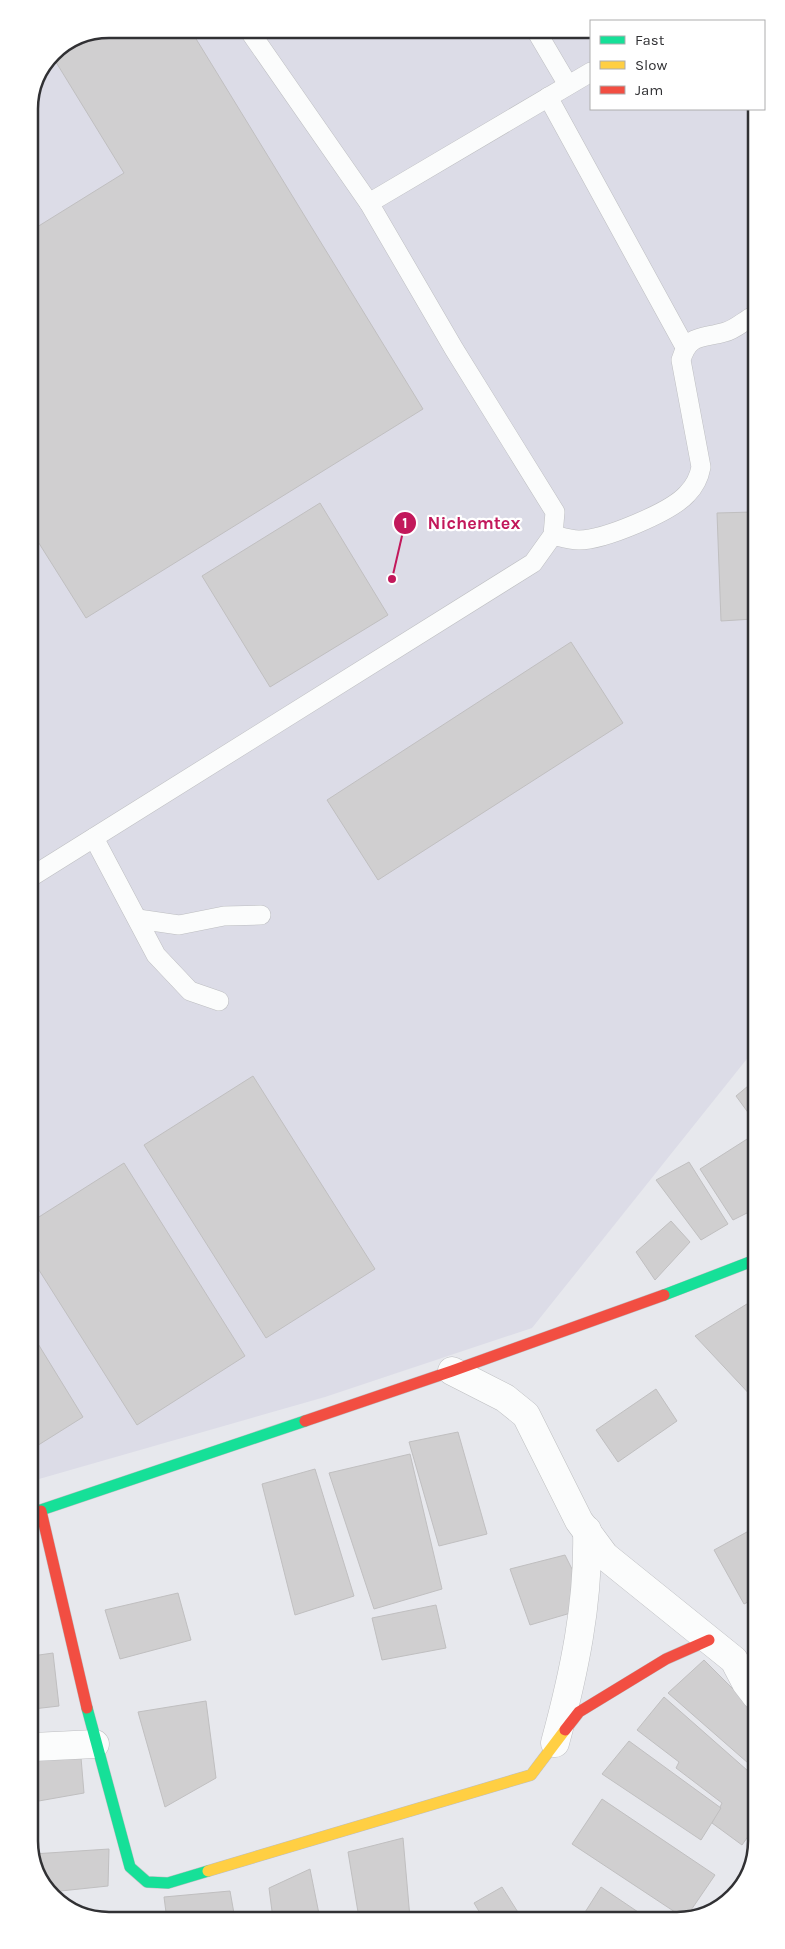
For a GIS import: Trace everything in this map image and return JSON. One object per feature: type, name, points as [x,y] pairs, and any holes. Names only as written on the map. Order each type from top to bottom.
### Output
[{"type":"street","points":[[38,1512],[452,1371],[748,1264]]},
{"type":"street","points":[[452,1371],[505,1398],[526,1415],[579,1521],[605,1556],[734,1660],[748,1683]]},
{"type":"street","points":[[38,1516],[95,1744],[130,1867],[147,1882],[168,1883],[531,1775],[578,1712],[666,1659],[709,1640]]},
{"type":"street","points":[[555,1744],[566,1704],[585,1605],[587,1530]]},
{"type":"street","points":[[38,1747],[95,1744]]},
{"type":"lane","points":[[38,873],[533,563],[552,535],[555,512],[454,349],[369,203],[254,38]]},
{"type":"lane","points":[[540,38],[568,85]]},
{"type":"lane","points":[[369,203],[590,73]]},
{"type":"lane","points":[[548,97],[685,347]]},
{"type":"lane","points":[[552,535],[580,540],[609,533],[648,519],[686,496],[700,478],[701,468],[681,360],[685,347],[698,337],[727,332],[748,319]]},
{"type":"lane","points":[[94,838],[156,955],[190,991],[219,1001]]},
{"type":"lane","points":[[138,919],[178,925],[224,916],[261,915]]},
{"type":"shaded area","points":[[590,38],[590,110],[748,110],[748,1058],[532,1328],[325,1397],[38,1479],[38,104],[40,90],[49,69],[58,58],[69,49],[95,39]]},
{"type":"building","points":[[196,38],[423,409],[86,618],[38,542],[38,226],[124,173],[55,61],[69,49],[95,39]]},
{"type":"building","points":[[320,503],[388,615],[270,687],[202,576]]},
{"type":"building","points":[[748,512],[748,619],[721,621],[717,513]]},
{"type":"building","points":[[571,642],[623,723],[378,880],[327,800]]},
{"type":"building","points":[[253,1076],[375,1269],[266,1338],[144,1145]]},
{"type":"building","points":[[748,1086],[748,1112],[736,1096]]},
{"type":"building","points":[[748,1138],[748,1212],[733,1220],[700,1169]]},
{"type":"building","points":[[689,1162],[728,1224],[701,1240],[656,1180]]},
{"type":"building","points":[[124,1163],[245,1356],[137,1425],[38,1268],[38,1218]]},
{"type":"building","points":[[671,1221],[690,1242],[655,1280],[636,1252]]},
{"type":"building","points":[[748,1303],[748,1393],[695,1336]]},
{"type":"building","points":[[38,1344],[83,1417],[38,1445]]},
{"type":"building","points":[[656,1389],[677,1421],[618,1462],[596,1430]]},
{"type":"building","points":[[458,1432],[487,1534],[439,1546],[409,1442]]},
{"type":"building","points":[[410,1454],[442,1589],[374,1609],[329,1473]]},
{"type":"building","points":[[315,1469],[354,1596],[295,1615],[262,1484]]},
{"type":"building","points":[[748,1531],[748,1602],[744,1604],[714,1550]]},
{"type":"building","points":[[565,1555],[591,1607],[530,1625],[510,1569]]},
{"type":"building","points":[[178,1593],[191,1640],[120,1659],[105,1610]]},
{"type":"building","points":[[436,1605],[446,1648],[382,1660],[372,1618]]},
{"type":"building","points":[[53,1653],[59,1706],[38,1708],[38,1655]]},
{"type":"building","points":[[704,1660],[748,1704],[748,1763],[668,1693]]},
{"type":"building","points":[[664,1697],[748,1771],[748,1836],[742,1845],[712,1823],[722,1803],[676,1768],[679,1762],[637,1730]]},
{"type":"building","points":[[206,1701],[216,1778],[165,1807],[138,1712]]},
{"type":"building","points":[[79,1734],[84,1793],[38,1801],[38,1741]]},
{"type":"building","points":[[629,1741],[721,1808],[701,1840],[602,1774]]},
{"type":"building","points":[[602,1799],[715,1875],[691,1910],[675,1912],[572,1844]]},
{"type":"building","points":[[403,1838],[409,1912],[358,1911],[348,1852]]},
{"type":"building","points":[[109,1849],[108,1886],[58,1891],[49,1880],[39,1854]]},
{"type":"building","points":[[310,1869],[318,1911],[272,1911],[269,1888]]},
{"type":"building","points":[[502,1887],[518,1912],[479,1912],[474,1903]]},
{"type":"building","points":[[601,1887],[638,1912],[585,1912]]},
{"type":"building","points":[[230,1891],[234,1911],[166,1911],[164,1897]]},
{"type":"traffic: fast","points":[[664,1295],[748,1263]]},
{"type":"traffic: fast","points":[[38,1511],[305,1421]]},
{"type":"traffic: fast","points":[[87,1708],[130,1867],[147,1882],[168,1883],[208,1871]]},
{"type":"traffic: slow","points":[[208,1871],[531,1775],[565,1730]]},
{"type":"traffic: jam","points":[[305,1421],[452,1371],[664,1295]]},
{"type":"traffic: jam","points":[[41,1511],[87,1708]]},
{"type":"traffic: jam","points":[[565,1730],[579,1712],[666,1659],[709,1640]]},
{"type":"place","name":"Nichemtex","points":[[392,579]]}]
